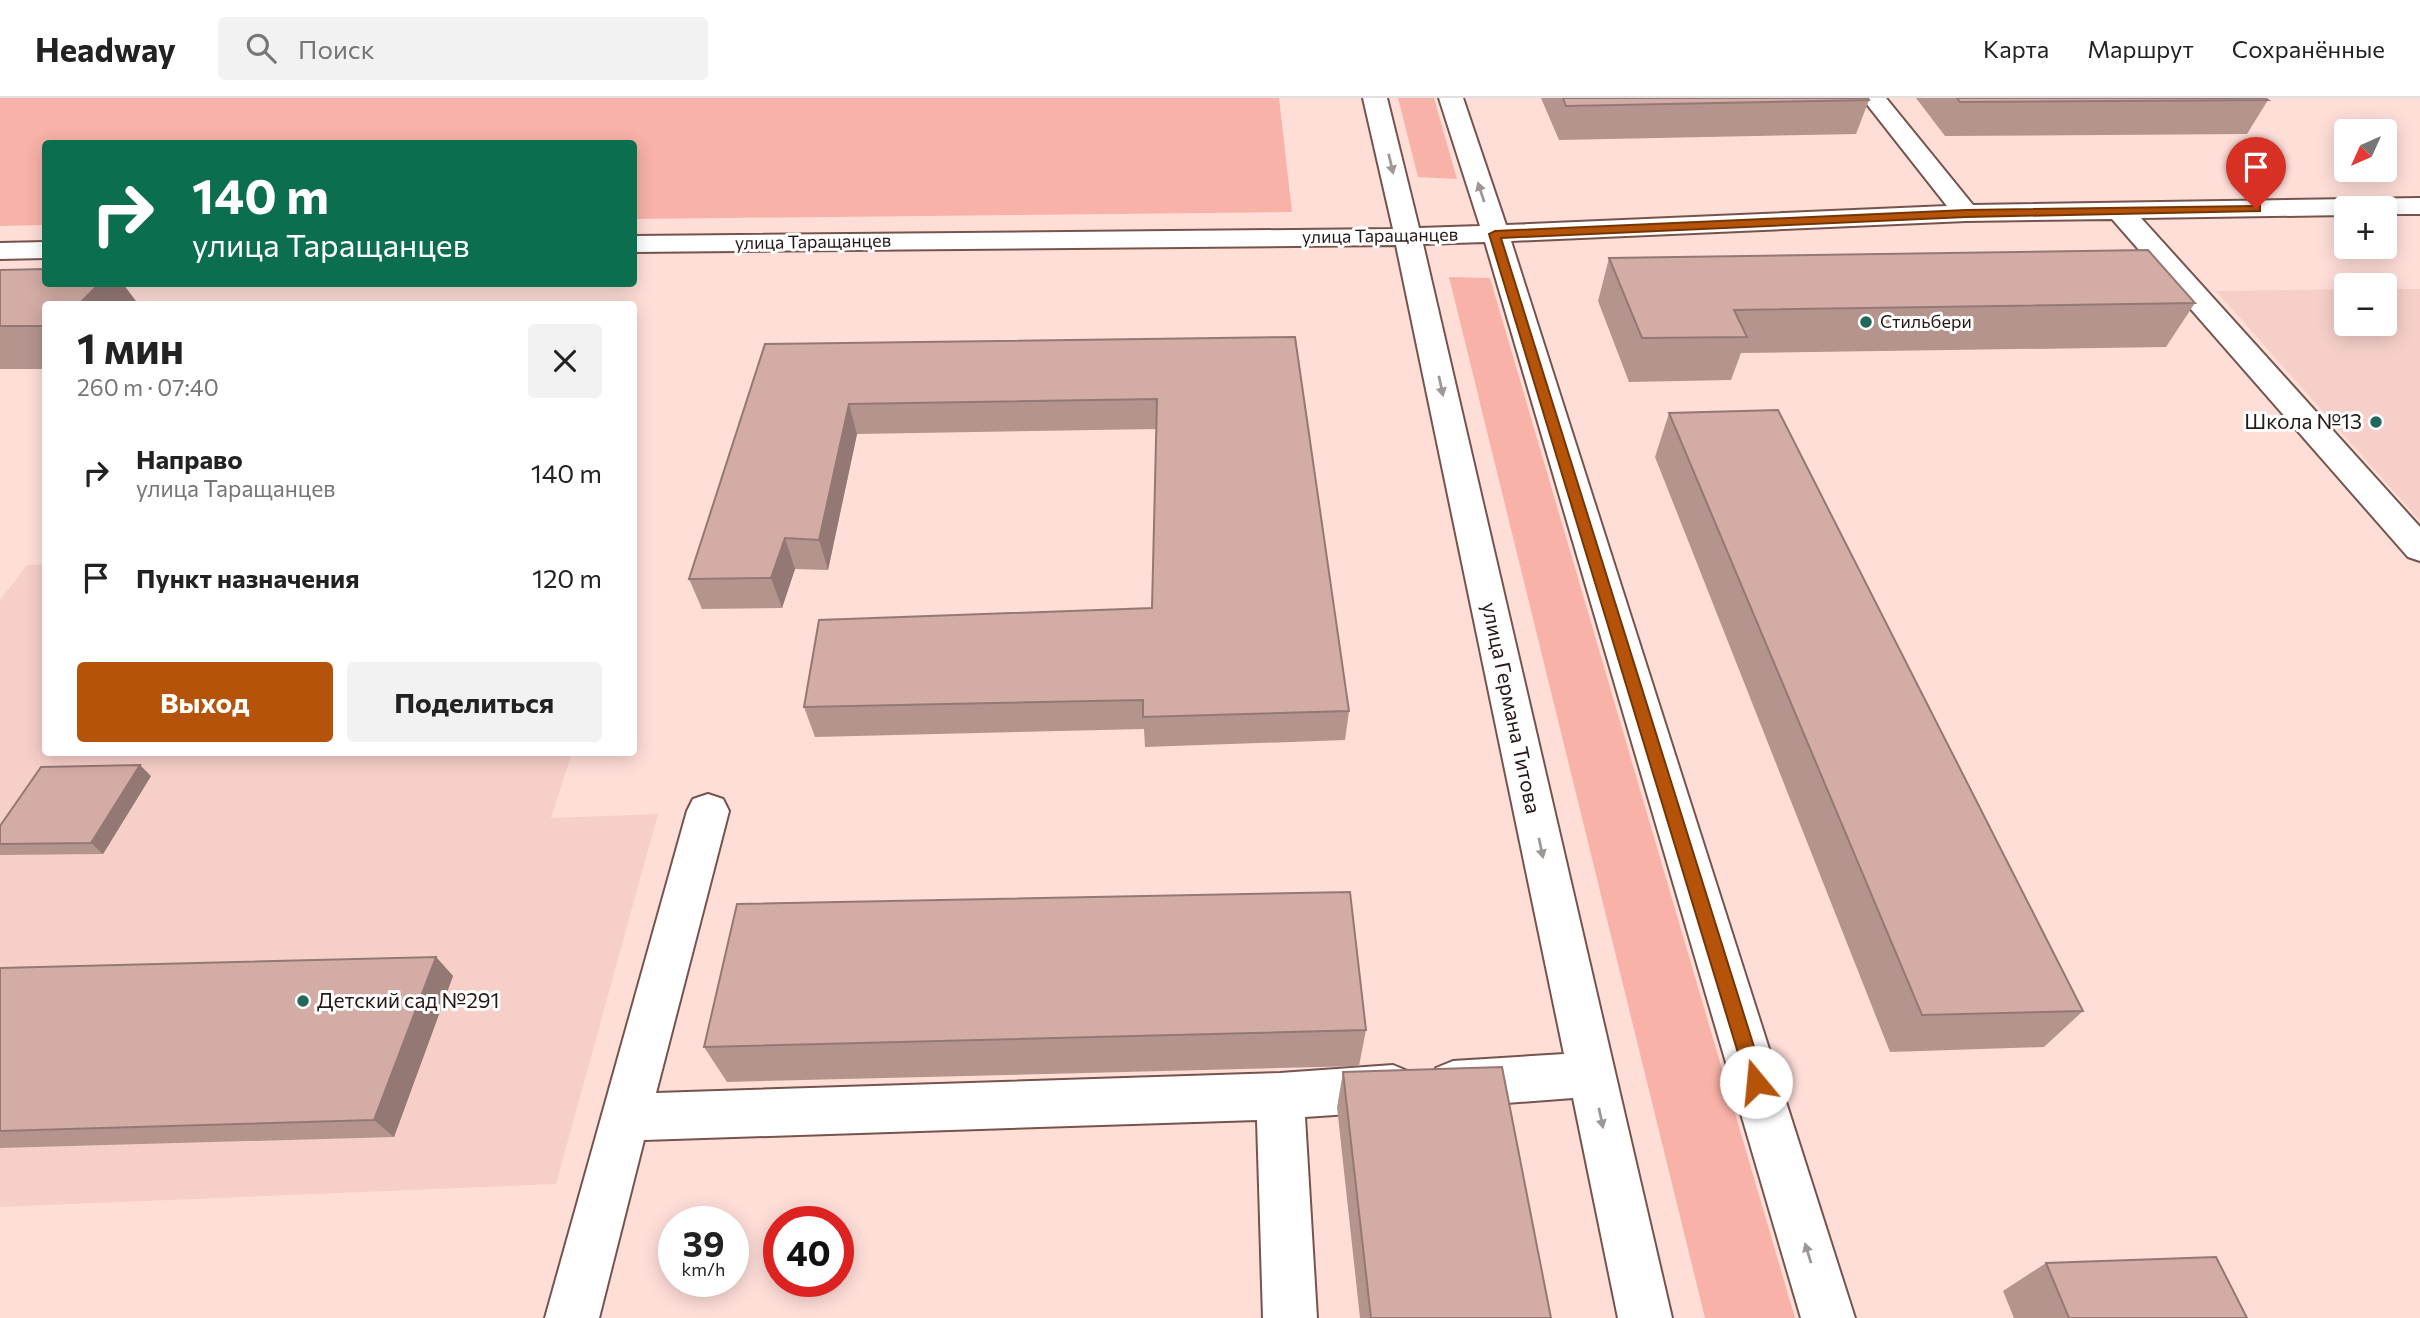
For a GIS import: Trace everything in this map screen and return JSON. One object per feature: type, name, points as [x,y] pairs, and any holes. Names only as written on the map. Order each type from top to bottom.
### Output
[{"type":"street","name":"улица Германа Титова","points":[[1375,98],[1645,1318]]},
{"type":"street","points":[[1451,98],[1828,1318]]},
{"type":"street","points":[[1874,98],[1966,213]]},
{"type":"street","name":"улица Таращанцев","points":[[637,244],[1406,237],[1966,213],[2420,206]]},
{"type":"street","points":[[2120,211],[2420,550]]},
{"type":"street","points":[[0,251],[42,250]]},
{"type":"street","points":[[572,1318],[708,811]]},
{"type":"street","points":[[625,1117],[1280,1096],[1591,1074]]},
{"type":"street","points":[[1280,1096],[1290,1318]]},
{"type":"shaded area","points":[[0,98],[1279,98],[1292,212],[637,219],[637,140],[42,140],[42,225],[0,226]]},
{"type":"shaded area","points":[[1398,98],[1434,98],[1457,179],[1418,177]]},
{"type":"shaded area","points":[[1449,277],[1490,278],[1795,1318],[1705,1318]]},
{"type":"shaded area","name":"Школа №13","points":[[2334,289],[2334,336],[2397,336],[2397,289],[2420,289],[2420,521],[2216,291]]},
{"type":"shaded area","name":"Детский сад №291","points":[[42,564],[42,756],[571,756],[551,818],[658,814],[556,1184],[0,1207],[0,600],[27,565]]},
{"type":"building","points":[[1563,98],[1868,98],[1869,100],[1566,106]]},
{"type":"building","points":[[1957,98],[2265,98],[2268,100],[1960,102]]},
{"type":"building","points":[[2148,250],[2195,303],[1734,310],[1747,337],[1642,338],[1609,258]]},
{"type":"building","points":[[42,269],[42,287],[96,287],[82,301],[42,301],[42,326],[0,326],[0,270]]},
{"type":"building","points":[[1295,337],[1349,711],[1143,717],[1143,700],[804,707],[819,620],[1152,608],[1157,399],[849,404],[819,540],[785,538],[771,578],[689,579],[765,344]]},
{"type":"building","points":[[1778,410],[2083,1011],[1922,1015],[1669,413]]},
{"type":"building","points":[[140,765],[91,843],[0,844],[0,826],[41,767]]},
{"type":"building","points":[[1350,892],[1366,1030],[704,1047],[737,904]]},
{"type":"building","points":[[436,957],[374,1120],[0,1131],[0,968]]},
{"type":"building","points":[[1502,1067],[1551,1318],[1371,1318],[1343,1072]]},
{"type":"building","points":[[2216,1257],[2247,1318],[2069,1318],[2046,1263]]},
{"type":"place","name":"Стильбери","points":[[1866,322]]},
{"type":"place","name":"Школа №13","points":[[2376,422]]},
{"type":"place","name":"Детский сад №291","points":[[303,1001]]},
{"type":"route","points":[[1756,1082],[1495,234],[1966,213],[2256,209]]}]
